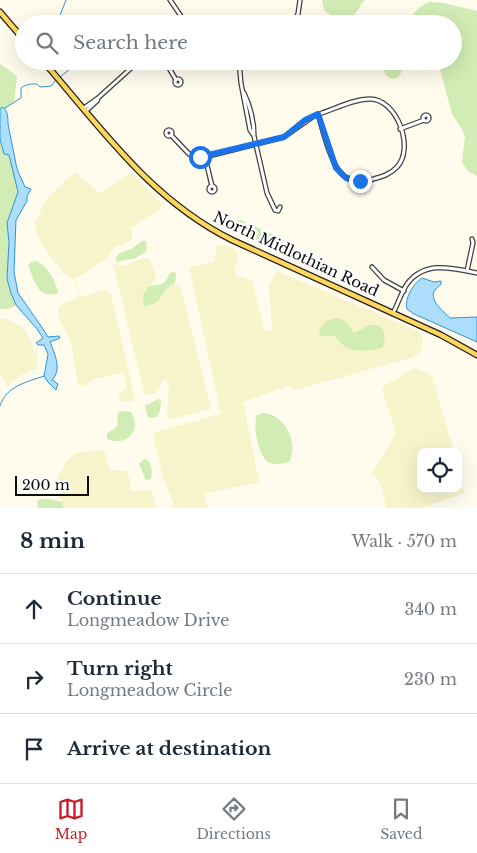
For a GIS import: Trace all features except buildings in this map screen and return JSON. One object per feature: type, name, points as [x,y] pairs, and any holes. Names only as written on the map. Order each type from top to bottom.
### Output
[{"type":"main road","points":[[0,12],[15,30]]},
{"type":"main road","name":"North Midlothian Road","points":[[51,70],[132,165],[160,193],[198,222],[232,240],[456,342],[477,355]]},
{"type":"street","points":[[170,0],[180,15]]},
{"type":"street","points":[[298,15],[300,0]]},
{"type":"street","points":[[85,110],[129,70]]},
{"type":"street","points":[[170,70],[176,80]]},
{"type":"street","points":[[240,70],[243,93],[251,117],[255,144],[267,191],[273,206]]},
{"type":"street","points":[[171,135],[189,154],[204,156],[287,136],[305,120],[318,114],[363,100],[373,99],[383,102],[391,109],[400,129],[405,148],[403,158],[398,167],[384,175],[367,181],[357,181],[344,176],[336,168],[318,114]]},
{"type":"street","points":[[400,129],[424,120]]},
{"type":"street","points":[[204,156],[212,186]]},
{"type":"street","points":[[467,271],[473,244],[472,239]]},
{"type":"street","points":[[393,313],[404,291],[414,277],[432,268],[447,267],[477,273]]},
{"type":"street","points":[[372,268],[384,280],[404,291]]},
{"type":"shaded area","points":[[131,172],[162,205],[161,208],[131,228],[132,238],[130,242],[115,247],[106,259],[75,279],[80,297],[103,290],[111,294],[135,399],[122,402],[119,400],[119,396],[127,387],[123,373],[97,378],[83,386],[78,384],[71,343],[58,312],[60,305],[78,298],[78,290],[73,279],[63,273],[49,255],[37,235],[35,224],[46,199],[73,174],[76,173],[96,191],[102,193]]},
{"type":"shaded area","points":[[217,245],[228,246],[236,250],[239,262],[234,266],[236,276],[252,281],[265,332],[272,329],[269,286],[277,271],[418,331],[423,338],[420,352],[413,357],[296,390],[288,386],[243,402],[259,482],[204,494],[208,508],[171,508],[173,504],[172,499],[164,481],[153,436],[155,432],[221,414],[189,267],[214,262]]},
{"type":"shaded area","points":[[148,258],[151,261],[156,276],[155,280],[144,292],[144,304],[152,304],[161,299],[170,285],[177,284],[181,288],[211,409],[168,420],[169,390],[167,380],[163,380],[160,387],[153,394],[147,395],[144,393],[113,264],[124,266]]},
{"type":"shaded area","points":[[0,318],[10,320],[24,329],[31,341],[38,361],[35,369],[19,376],[7,386],[0,373]]},
{"type":"shaded area","points":[[415,368],[432,376],[453,448],[417,448],[417,493],[462,493],[462,486],[464,493],[422,508],[387,508],[380,482],[372,473],[396,433],[382,390],[385,385],[402,376],[405,372]]},
{"type":"shaded area","points":[[101,450],[105,453],[110,470],[126,471],[130,480],[131,491],[150,490],[153,494],[156,508],[64,508],[55,483],[66,462],[76,453]]},
{"type":"green space","points":[[322,0],[365,0],[354,15],[331,15],[324,10]]},
{"type":"green space","points":[[430,2],[444,3],[477,11],[477,176],[468,171],[462,163],[465,136],[452,114],[440,70],[462,70],[462,15],[413,15],[419,8]]},
{"type":"green space","points":[[0,64],[17,76],[14,103],[0,109]]},
{"type":"green space","points":[[385,70],[402,70],[398,78],[391,79],[385,74]]},
{"type":"green space","points":[[0,135],[4,154],[9,155],[18,192],[7,223],[9,242],[7,279],[16,305],[3,309],[0,307]]},
{"type":"green space","points":[[240,220],[282,238],[283,246],[277,249],[230,230],[228,222]]},
{"type":"green space","points":[[142,241],[146,241],[147,248],[145,252],[136,258],[116,262],[116,257],[120,253],[131,249]]},
{"type":"green space","points":[[36,261],[44,266],[50,274],[56,284],[58,293],[45,294],[35,283],[28,266],[31,262]]},
{"type":"green space","points":[[174,271],[176,274],[175,283],[156,302],[144,306],[143,295],[149,286],[164,283],[169,274]]},
{"type":"green space","points":[[339,318],[347,323],[354,333],[370,325],[379,326],[385,336],[382,348],[354,350],[344,346],[334,336],[319,336],[321,328],[325,323]]},
{"type":"green space","points":[[158,399],[161,400],[160,411],[157,417],[149,418],[145,406]]},
{"type":"green space","points":[[123,411],[131,412],[135,425],[133,431],[130,436],[120,441],[107,439],[107,433],[117,425],[118,413]]},
{"type":"green space","points":[[263,413],[278,419],[288,431],[292,446],[290,461],[281,464],[269,463],[261,452],[258,446],[255,425],[257,415]]},
{"type":"green space","points":[[146,459],[150,463],[152,471],[151,479],[146,480],[139,464]]},
{"type":"green space","points":[[40,499],[62,502],[64,508],[38,508],[37,501]]},
{"type":"water","points":[[3,107],[6,110],[17,169],[25,187],[31,189],[27,196],[27,201],[16,220],[14,272],[18,293],[48,337],[59,336],[60,338],[50,342],[57,362],[57,372],[52,380],[58,384],[56,390],[44,376],[48,354],[44,345],[36,343],[43,338],[16,305],[7,279],[9,242],[7,223],[18,192],[9,155],[4,154],[0,139],[0,109]]},
{"type":"water","points":[[422,278],[434,282],[441,281],[441,285],[433,294],[435,302],[450,318],[477,317],[477,342],[414,314],[407,309],[406,305],[410,292]]},
{"type":"waterway","points":[[60,15],[66,0]]},
{"type":"waterway","points":[[60,77],[69,70]]},
{"type":"waterway","points":[[5,108],[21,98],[21,88],[35,84],[40,87],[51,86],[57,79]]},
{"type":"waterway","points":[[0,406],[3,399],[12,389],[44,376]]},
{"type":"route","points":[[200,157],[284,137],[305,120],[318,114],[336,168],[346,178],[360,181]]}]
